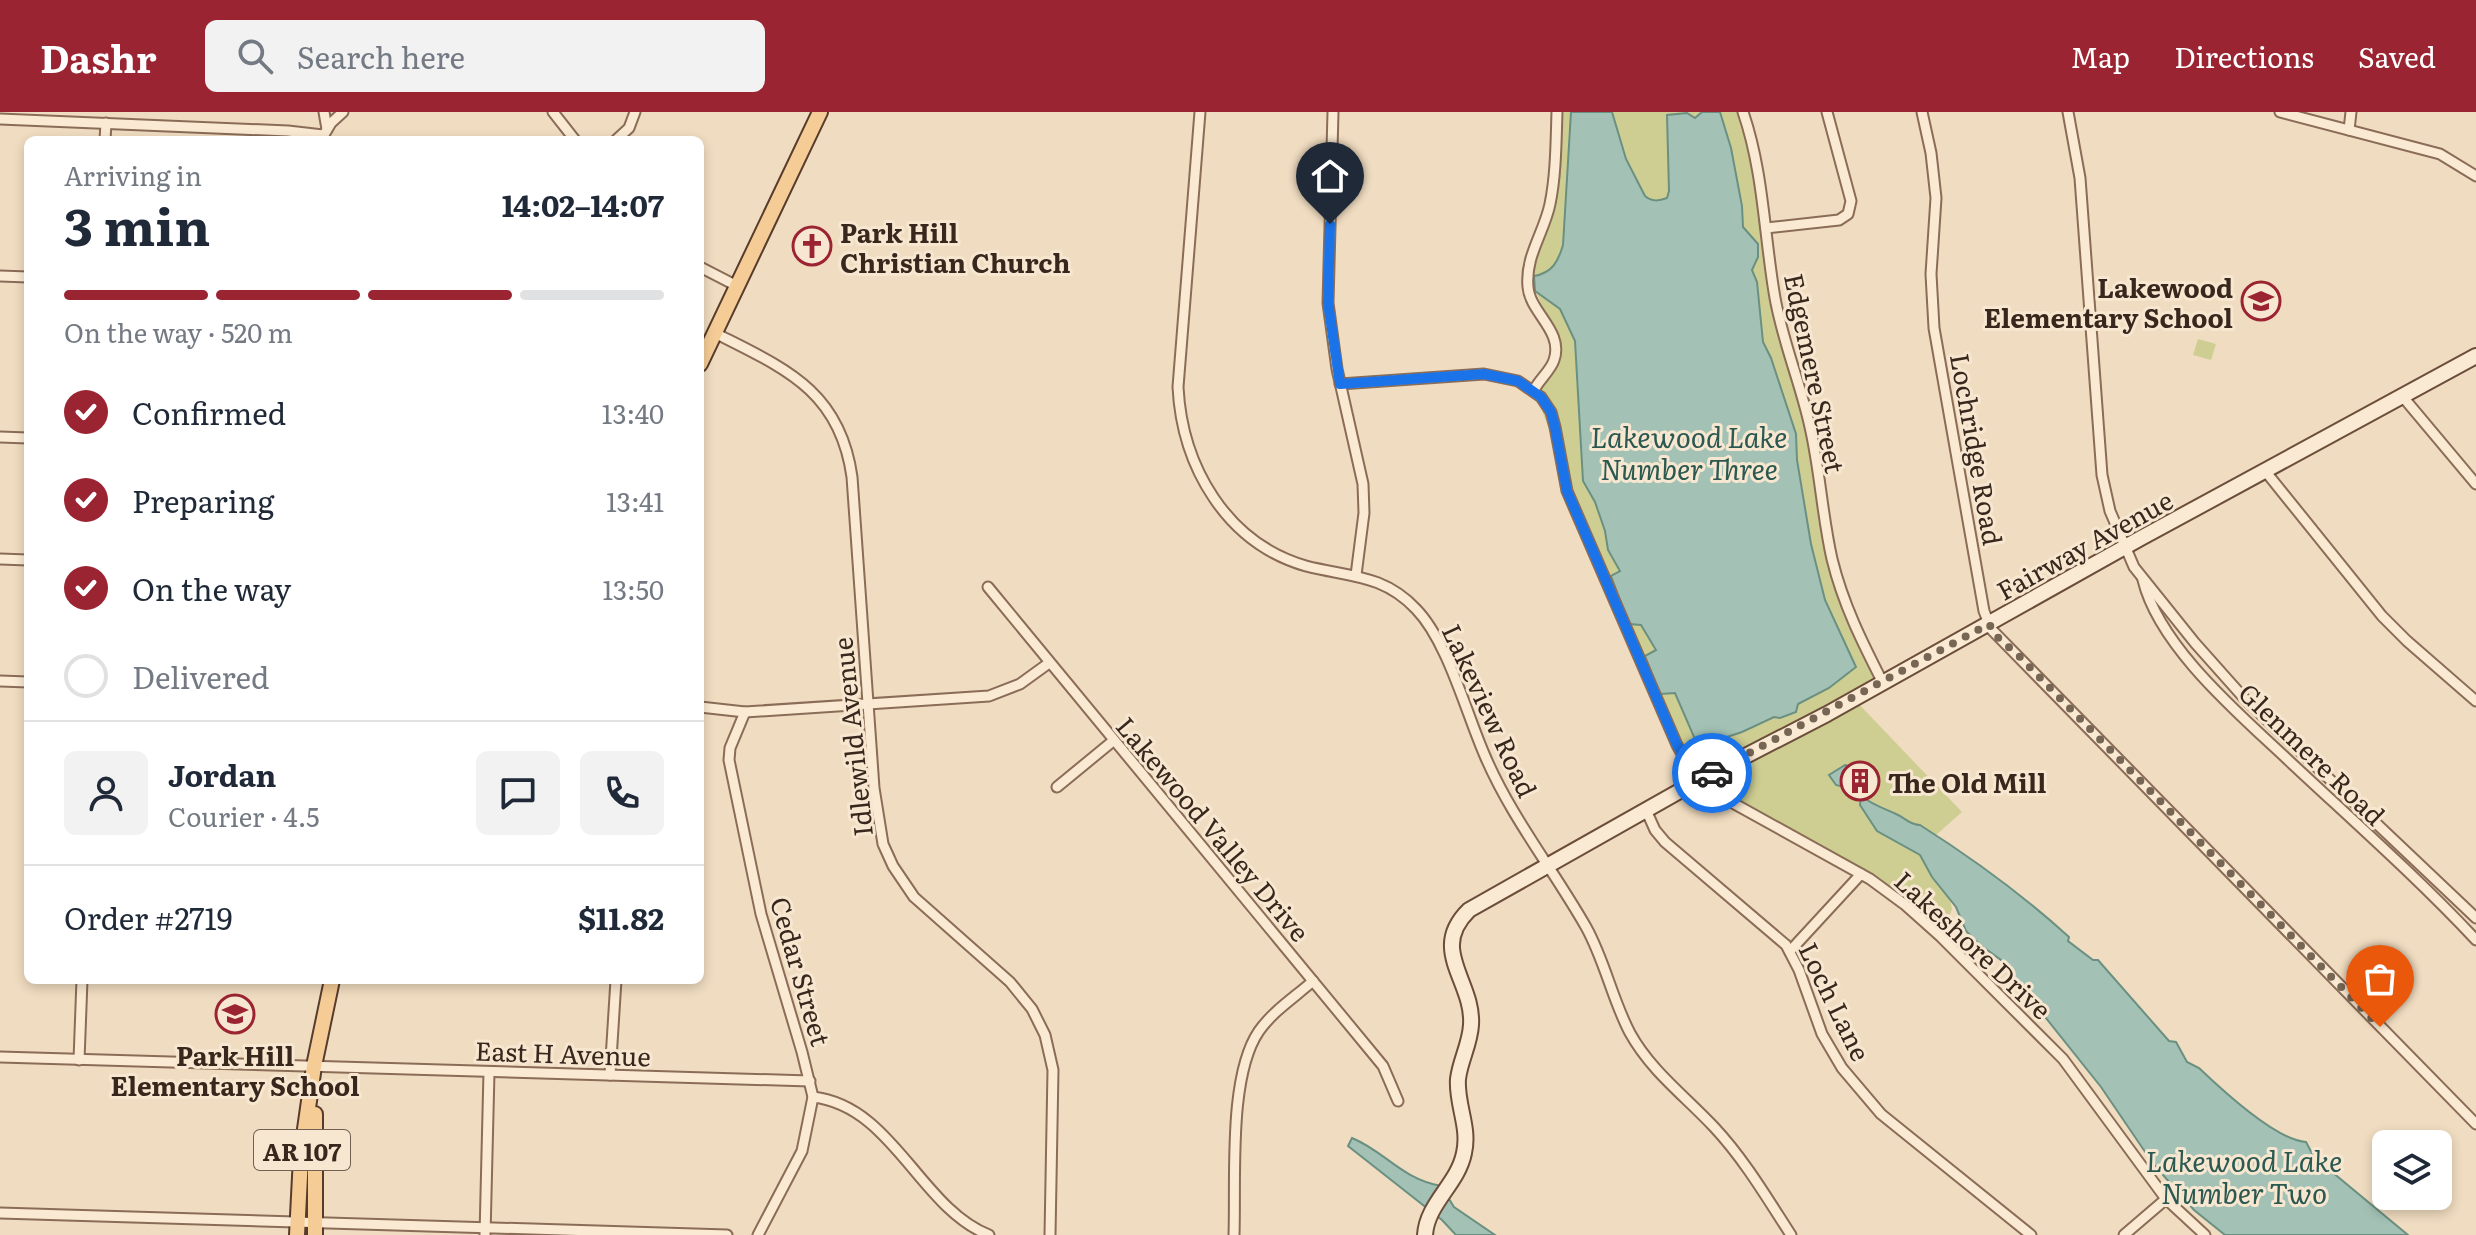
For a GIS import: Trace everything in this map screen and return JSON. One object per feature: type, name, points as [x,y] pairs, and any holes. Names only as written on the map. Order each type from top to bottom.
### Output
[{"type":"main road","points":[[704,356],[820,112]]},
{"type":"main road","name":"AR 107","points":[[298,1228],[301,1157],[314,1066],[331,984]]},
{"type":"main road","name":"AR 107","points":[[314,1066],[315,1229]]},
{"type":"street","points":[[324,112],[324,135]]},
{"type":"street","points":[[324,135],[343,112]]},
{"type":"street","points":[[553,112],[572,136]]},
{"type":"street","points":[[620,136],[629,128],[635,112]]},
{"type":"street","name":"Lakeview Road","points":[[1200,112],[1178,387],[1182,426],[1196,470],[1217,504],[1249,536],[1302,564],[1356,575],[1388,587],[1422,616],[1439,643],[1501,790],[1590,935],[1619,1009],[1640,1049],[1662,1077],[1732,1148],[1791,1235]]},
{"type":"street","points":[[1333,112],[1328,303],[1340,384],[1365,502],[1356,575]]},
{"type":"street","points":[[1340,384],[1484,374],[1518,381],[1534,390],[1554,359],[1556,346],[1528,292],[1528,270],[1550,203],[1557,112]]},
{"type":"street","name":"Edgemere Street","points":[[1743,112],[1756,157],[1780,324],[1813,438],[1836,574],[1857,633],[1883,683]]},
{"type":"street","points":[[1766,228],[1839,220],[1848,214],[1851,201],[1827,112]]},
{"type":"street","name":"Lochridge Road","points":[[1922,112],[1933,163],[1936,198],[1931,274],[1934,328],[1984,611],[1989,624],[1999,639],[2476,1124]]},
{"type":"street","name":"Glenmere Road","points":[[2068,112],[2080,178],[2102,475],[2110,511],[2124,548],[2143,580],[2221,674],[2476,918]]},
{"type":"street","points":[[2280,112],[2440,154],[2476,176]]},
{"type":"street","points":[[2349,130],[2351,112]]},
{"type":"street","points":[[0,119],[92,117],[106,123],[324,135]]},
{"type":"street","points":[[105,136],[106,123]]},
{"type":"street","points":[[704,269],[737,286]]},
{"type":"street","points":[[0,276],[24,277]]},
{"type":"street","name":"Idlewild Avenue","points":[[715,333],[775,363],[804,383],[826,409],[843,440],[852,477],[877,820],[893,866],[909,891],[1024,997],[1045,1035],[1053,1070],[1050,1235]]},
{"type":"street","name":"Fairway Avenue","points":[[1425,1235],[1429,1214],[1458,1173],[1465,1152],[1466,1136],[1458,1080],[1471,1025],[1467,995],[1451,950],[1456,927],[1469,910],[1701,779],[1883,683],[2476,356]]},
{"type":"street","name":"Lakeshore Drive","points":[[1534,390],[1551,412],[1567,491],[1691,770],[1704,785],[1731,804],[1861,874],[1904,904],[1941,937],[2063,1059],[2166,1199],[2205,1235]]},
{"type":"street","points":[[2403,397],[2476,484]]},
{"type":"street","points":[[0,437],[24,438]]},
{"type":"street","points":[[2266,472],[2382,616],[2476,701]]},
{"type":"street","points":[[0,559],[24,560]]},
{"type":"street","name":"Glenmere Road","points":[[2143,580],[2147,597],[2202,677],[2476,940]]},
{"type":"street","name":"Lakewood Valley Drive","points":[[988,587],[1383,1066],[1398,1101]]},
{"type":"street","points":[[704,707],[745,712],[989,696],[1020,684],[1049,663]]},
{"type":"street","points":[[0,681],[24,682]]},
{"type":"street","name":"Cedar Street","points":[[745,712],[730,748],[729,760],[761,914],[813,1097],[802,1151],[758,1235]]},
{"type":"street","points":[[1057,787],[1113,741]]},
{"type":"street","name":"Loch Lane","points":[[1646,810],[1655,830],[1665,842],[1762,923],[1790,951],[1822,1034],[1858,1089],[1904,1133],[2031,1235]]},
{"type":"street","points":[[1790,951],[1861,874]]},
{"type":"street","points":[[1234,1235],[1238,1092],[1244,1061],[1264,1024],[1313,981]]},
{"type":"street","points":[[79,1060],[82,984]]},
{"type":"street","points":[[610,1075],[616,984]]},
{"type":"street","name":"East H Avenue","points":[[0,1057],[810,1081]]},
{"type":"street","points":[[485,1231],[489,1072]]},
{"type":"street","points":[[813,1097],[840,1103],[859,1116],[895,1148],[954,1212],[989,1235]]},
{"type":"street","points":[[2124,1235],[2166,1199]]},
{"type":"street","points":[[0,1213],[315,1229],[727,1235]]},
{"type":"green space","name":"Lakewood Lake Number Three","points":[[1555,112],[1743,112],[1750,133],[1774,295],[1805,405],[1832,556],[1883,683],[1854,699],[1962,812],[1936,835],[1924,863],[1950,900],[1952,909],[1941,937],[1888,892],[1698,779],[1626,629],[1534,390],[1554,359],[1555,339],[1532,281],[1545,223]]},
{"type":"green space","points":[[2198,339],[2216,344],[2211,360],[2193,355]]},
{"type":"water","name":"Lakewood Lake Number Three","points":[[1571,112],[1612,112],[1626,159],[1645,196],[1656,200],[1667,198],[1669,191],[1667,115],[1687,113],[1695,118],[1702,112],[1720,112],[1731,148],[1743,227],[1758,244],[1758,257],[1752,270],[1757,282],[1763,342],[1796,434],[1797,460],[1811,544],[1825,600],[1856,667],[1829,688],[1798,704],[1796,712],[1774,717],[1706,744],[1701,744],[1694,737],[1675,693],[1660,694],[1645,656],[1656,650],[1641,625],[1629,624],[1611,576],[1620,571],[1608,550],[1595,502],[1583,481],[1575,341],[1560,309],[1535,291],[1534,276],[1553,266],[1563,245]]},
{"type":"water","points":[[1845,765],[1851,767],[1850,773],[1861,784],[1863,794],[1854,796],[1847,788],[1836,785],[1829,775]]},
{"type":"water","name":"Lakewood Lake Number Two","points":[[1861,796],[1910,823],[1920,825],[2034,906],[2069,937],[2068,941],[2093,960],[2098,960],[2169,1041],[2176,1042],[2187,1062],[2199,1068],[2264,1123],[2279,1133],[2306,1142],[2314,1157],[2372,1205],[2372,1210],[2378,1210],[2408,1235],[2225,1235],[2194,1210],[2154,1165],[2101,1087],[2005,963],[1966,931],[1956,907],[1932,877],[1920,855],[1877,831],[1860,805]]},
{"type":"water","points":[[1352,1138],[1415,1177],[1441,1186],[1454,1207],[1495,1235],[1456,1235],[1442,1220],[1348,1146]]},
{"type":"way so far","points":[[1712,773],[1827,714],[1989,624],[1999,639],[2380,1027]]},
{"type":"place","name":"Park Hill Christian Church","points":[[812,246]]},
{"type":"place","name":"Lakewood Elementary School","points":[[2261,301]]},
{"type":"place","name":"The Old Mill","points":[[1860,781]]},
{"type":"place","name":"Park Hill Elementary School","points":[[235,1014]]},
{"type":"route","points":[[1330,224],[1328,303],[1340,384],[1484,374],[1518,381],[1541,397],[1551,412],[1567,491],[1677,745],[1698,779],[1712,773]]}]
